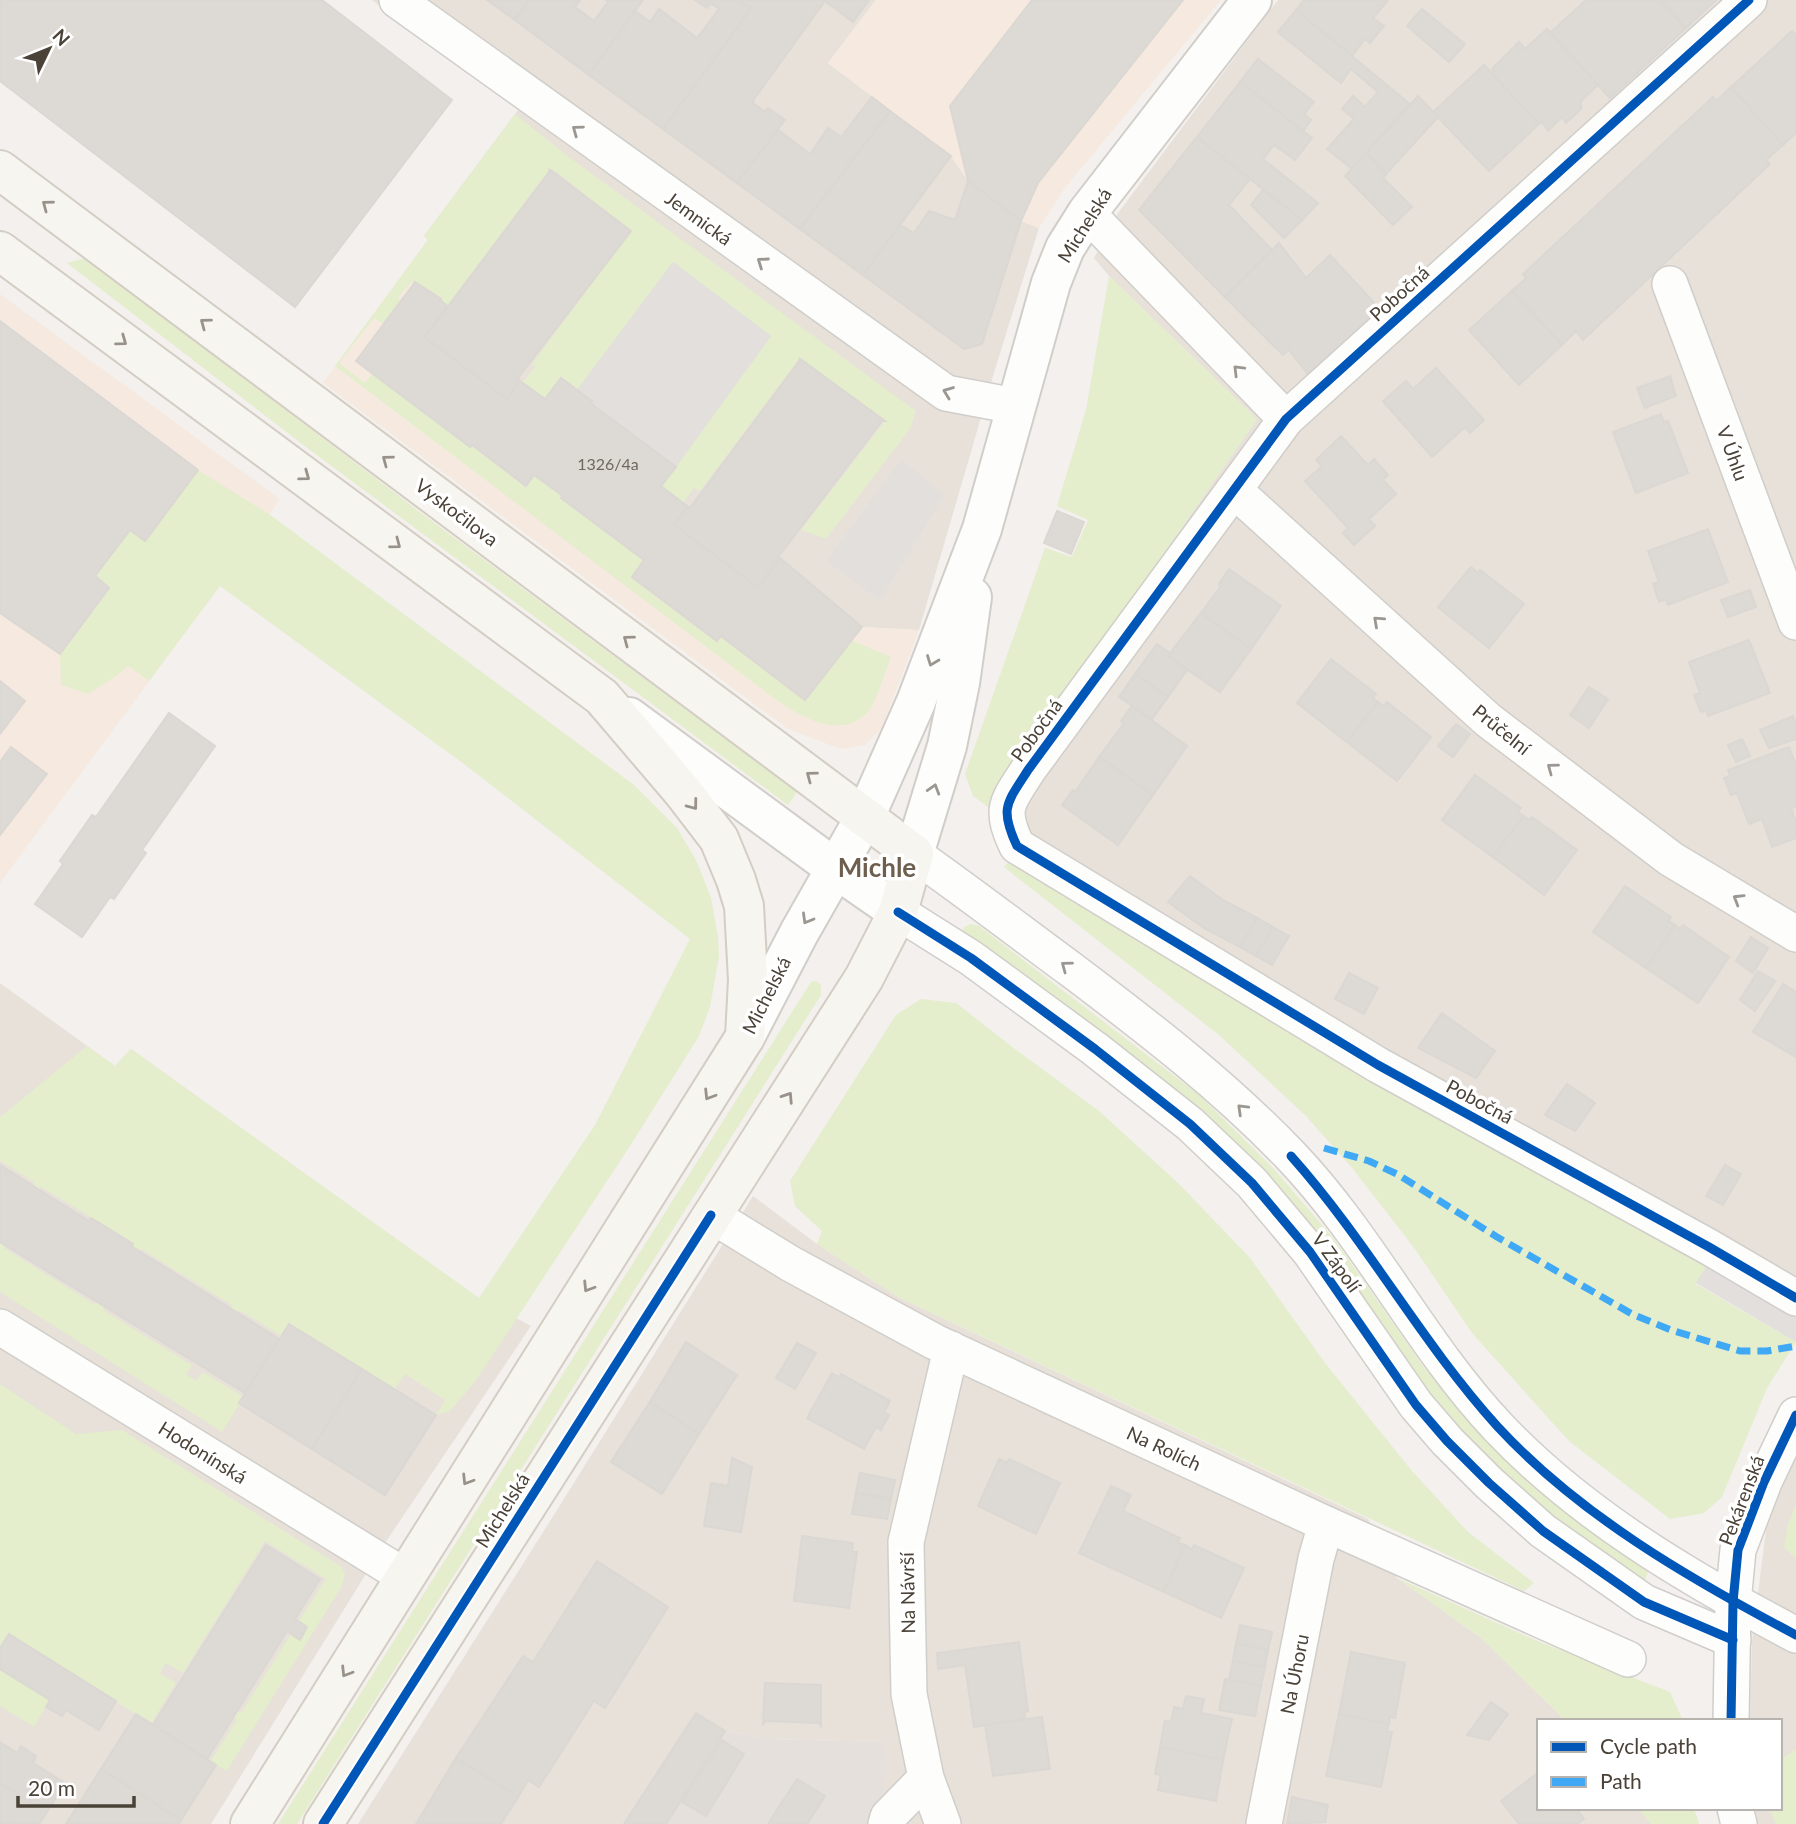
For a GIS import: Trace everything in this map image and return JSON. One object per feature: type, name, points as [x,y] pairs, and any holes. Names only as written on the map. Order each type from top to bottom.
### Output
[{"type":"main road","name":"Vyskočilova","points":[[0,170],[914,854]]},
{"type":"main road","points":[[0,251],[602,696],[719,839],[744,906],[748,980],[745,1037]]},
{"type":"main road","name":"Michelská","points":[[323,1824],[864,978],[898,912],[914,854]]},
{"type":"main road","name":"Michelská","points":[[250,1824],[745,1037]]},
{"type":"street","name":"Jemnická","points":[[397,0],[946,393],[1015,406]]},
{"type":"street","name":"Michelská","points":[[745,1037],[799,933],[865,817],[916,702],[982,529],[1051,283],[1065,248],[1087,214],[1252,0]]},
{"type":"street","name":"Pobočná","points":[[1749,0],[1286,419],[1028,770],[1009,800],[1006,823],[1017,846],[1378,1065],[1685,1233],[1796,1298]]},
{"type":"street","points":[[1087,214],[1286,419]]},
{"type":"street","name":"V Úhlu","points":[[1670,284],[1796,622]]},
{"type":"street","name":"Průčelní","points":[[1234,490],[1488,720],[1671,859],[1796,934]]},
{"type":"street","name":"Michelská","points":[[914,854],[947,746],[960,683],[982,529]]},
{"type":"street","points":[[602,696],[836,869]]},
{"type":"street","name":"V Zápolí","points":[[914,854],[1138,1020],[1224,1091],[1315,1182],[1377,1264],[1424,1336],[1498,1427],[1542,1469],[1629,1537],[1733,1602],[1796,1635]]},
{"type":"street","name":"V Zápolí","points":[[836,869],[971,958],[1191,1124],[1252,1183],[1310,1252],[1416,1405],[1447,1441],[1543,1531],[1644,1602],[1733,1640]]},
{"type":"street","name":"Na Rolích","points":[[710,1216],[791,1264],[951,1349],[1326,1524],[1628,1659]]},
{"type":"street","name":"Hodonínská","points":[[0,1327],[406,1577]]},
{"type":"street","name":"Na Návrší","points":[[943,1824],[926,1778],[909,1694],[906,1542],[951,1349]]},
{"type":"street","name":"Pekárenská","points":[[1731,1719],[1733,1602],[1738,1550],[1764,1482],[1796,1415]]},
{"type":"street","name":"Na Úhoru","points":[[1264,1824],[1316,1559],[1326,1524]]},
{"type":"street","points":[[886,1824],[888,1817],[926,1778]]},
{"type":"shaded area","points":[[372,0],[876,0],[828,63],[951,156],[968,181],[1021,221],[1039,228],[919,630],[862,627],[758,587],[424,337],[403,274],[428,240],[424,236],[518,110]]},
{"type":"shaded area","points":[[876,0],[1221,0],[1064,189],[1039,228],[1021,221],[968,181],[951,156],[828,63]]},
{"type":"shaded area","points":[[1278,0],[1796,0],[1796,1309],[1013,856],[988,807],[1257,419],[1109,276],[1094,258],[1118,213]]},
{"type":"shaded area","points":[[673,262],[771,336],[676,467],[590,403],[591,401],[577,390]]},
{"type":"shaded area","points":[[403,274],[441,299],[447,306],[424,337],[507,398],[520,381],[561,378],[592,401],[591,404],[676,467],[662,486],[688,507],[675,525],[758,586],[780,558],[861,627],[919,630],[882,728],[865,745],[841,749],[788,729],[323,383]]},
{"type":"shaded area","points":[[0,294],[280,499],[207,603],[0,883]]},
{"type":"shaded area","points":[[901,460],[944,495],[880,600],[827,561]]},
{"type":"shaded area","points":[[0,983],[115,1066],[131,1049],[478,1298],[531,1326],[387,1540],[211,1824],[0,1824]]},
{"type":"shaded area","points":[[753,1196],[817,1244],[898,1297],[1368,1519],[1397,1578],[1481,1638],[1564,1719],[1537,1719],[1537,1810],[1640,1810],[1651,1824],[874,1824],[886,1742],[766,1739],[725,1731],[624,1824],[358,1824]]},
{"type":"shaded area","points":[[1711,1259],[1796,1309],[1796,1342],[1696,1283]]},
{"type":"shaded area","points":[[1796,1457],[1796,1824],[1756,1824],[1752,1810],[1782,1810],[1782,1719],[1750,1719],[1752,1641],[1767,1522]]},
{"type":"shaded area","points":[[696,1713],[725,1731],[766,1739],[886,1742],[887,1774],[874,1824],[624,1824]]},
{"type":"green space","points":[[515,114],[569,157],[916,411],[910,429],[826,539],[801,530],[884,422],[799,359],[700,491],[694,488],[683,503],[661,486],[771,336],[673,262],[577,390],[545,399],[523,382],[535,367],[532,364],[630,232],[557,172],[549,170],[447,306],[432,292],[411,282],[398,298],[401,301],[384,324],[374,318],[339,363],[365,383],[372,374],[526,485],[534,475],[563,496],[561,499],[644,560],[632,578],[717,641],[721,636],[805,700],[851,640],[891,657],[871,708],[857,721],[846,725],[821,723],[797,713],[775,699],[335,366],[428,240],[424,236]]},
{"type":"green space","points":[[86,258],[425,516],[797,792],[788,805],[310,450],[67,263]]},
{"type":"green space","points":[[1109,276],[1257,419],[988,807],[973,796],[965,774],[1045,548],[1072,557],[1088,520],[1057,506],[1086,410]]},
{"type":"green space","points":[[198,470],[269,514],[634,785],[677,828],[697,862],[711,898],[719,956],[710,1007],[699,1036],[475,1382],[450,1411],[436,1415],[445,1400],[405,1374],[394,1390],[290,1324],[282,1336],[239,1310],[238,1312],[230,1308],[232,1305],[141,1249],[139,1251],[131,1246],[133,1243],[41,1187],[39,1190],[32,1185],[34,1182],[0,1161],[0,1117],[87,1046],[115,1066],[131,1049],[479,1298],[595,1125],[690,939],[464,764],[220,586],[149,681],[128,666],[88,694],[61,685],[60,654],[109,588],[95,576],[130,530],[146,541]]},
{"type":"green space","points":[[1013,856],[1711,1259],[1696,1284],[1796,1342],[1767,1388],[1722,1497],[1704,1513],[1670,1519],[1569,1441],[1472,1333],[1415,1249],[1353,1169],[1306,1116],[1219,1035],[1004,867]]},
{"type":"green space","points":[[971,924],[979,926],[1199,1095],[1274,1169],[1334,1239],[1423,1366],[1462,1415],[1514,1468],[1574,1519],[1648,1572],[1644,1582],[1591,1553],[1450,1425],[1319,1249],[962,932],[964,927]]},
{"type":"green space","points":[[816,981],[821,985],[821,995],[297,1824],[278,1824],[811,982]]},
{"type":"green space","points":[[921,999],[956,1003],[1099,1111],[1179,1184],[1250,1258],[1325,1363],[1412,1471],[1468,1532],[1534,1583],[1524,1591],[898,1297],[817,1244],[822,1231],[795,1206],[790,1181],[896,1015]]},
{"type":"green space","points":[[0,1242],[5,1245],[4,1248],[94,1304],[97,1301],[104,1306],[103,1310],[192,1365],[186,1374],[196,1381],[203,1372],[244,1397],[222,1432],[0,1292]]},
{"type":"green space","points":[[0,1384],[76,1434],[122,1430],[342,1567],[345,1574],[342,1586],[227,1771],[210,1762],[237,1720],[234,1717],[238,1711],[241,1713],[291,1634],[300,1639],[307,1627],[298,1622],[326,1579],[265,1541],[183,1673],[166,1663],[160,1673],[176,1683],[151,1724],[9,1634],[0,1648]]},
{"type":"green space","points":[[1796,1504],[1796,1559],[1784,1547],[1788,1524]]},
{"type":"green space","points":[[1397,1578],[1535,1640],[1670,1692],[1682,1719],[1564,1719],[1481,1638]]},
{"type":"green space","points":[[0,1669],[50,1700],[34,1727],[0,1706]]},
{"type":"green space","points":[[1796,1749],[1796,1824],[1776,1824],[1770,1810],[1782,1810],[1782,1759]]},
{"type":"green space","points":[[1640,1810],[1695,1810],[1699,1824],[1651,1824]]},
{"type":"building","points":[[0,0],[322,0],[452,100],[295,307],[0,81]]},
{"type":"building","points":[[487,0],[529,0],[515,20]]},
{"type":"building","points":[[529,0],[580,0],[575,7],[594,21],[608,2],[606,0],[643,0],[589,75],[515,20]]},
{"type":"building","points":[[695,0],[739,0],[751,9],[663,129],[589,75],[635,11],[650,22],[659,9],[697,38],[719,9],[711,3],[707,8]]},
{"type":"building","points":[[739,0],[869,0],[853,22],[825,1],[754,99],[753,103],[765,112],[768,108],[785,120],[737,183],[663,129],[751,9]]},
{"type":"building","points":[[1032,0],[1183,0],[1038,183],[1021,221],[968,181],[950,106]]},
{"type":"building","points":[[1304,0],[1388,0],[1373,18],[1384,26],[1370,43],[1365,39],[1352,56],[1296,10]]},
{"type":"building","points":[[1586,0],[1661,0],[1686,28],[1610,98],[1550,33]]},
{"type":"building","points":[[1661,0],[1716,0],[1686,28]]},
{"type":"building","points":[[1422,9],[1465,44],[1449,62],[1407,26]]},
{"type":"building","points":[[1296,10],[1410,104],[1352,169],[1327,149],[1354,119],[1342,109],[1353,96],[1365,107],[1378,92],[1351,69],[1341,83],[1278,32]]},
{"type":"building","points":[[1547,29],[1598,85],[1581,101],[1581,109],[1566,123],[1562,117],[1548,131],[1491,73],[1519,42],[1525,49]]},
{"type":"building","points":[[1792,31],[1796,35],[1796,133],[1783,145],[1731,87]]},
{"type":"building","points":[[1258,59],[1314,102],[1304,114],[1311,120],[1303,131],[1240,82]]},
{"type":"building","points":[[1484,65],[1539,124],[1489,171],[1433,112]]},
{"type":"building","points":[[1240,82],[1312,138],[1295,160],[1274,145],[1263,159],[1318,203],[1302,220],[1197,137]]},
{"type":"building","points":[[1731,87],[1783,145],[1766,160],[1770,164],[1583,340],[1576,331],[1562,345],[1512,291],[1526,278],[1523,274],[1713,97],[1716,101]]},
{"type":"building","points":[[1418,96],[1438,117],[1386,174],[1366,153]]},
{"type":"building","points":[[872,97],[890,111],[800,229],[737,183],[778,130],[810,154],[828,128],[841,137]]},
{"type":"building","points":[[890,111],[951,156],[863,275],[800,229]]},
{"type":"building","points":[[1197,137],[1250,179],[1229,205],[1272,250],[1225,297],[1139,210]]},
{"type":"building","points":[[1366,153],[1386,174],[1383,178],[1412,207],[1393,225],[1345,176]]},
{"type":"building","points":[[549,169],[631,231],[518,378],[520,381],[507,399],[425,337]]},
{"type":"building","points":[[968,181],[1021,221],[982,344],[964,349],[863,275],[900,225],[914,233],[929,211],[955,220]]},
{"type":"building","points":[[1263,190],[1302,220],[1284,238],[1251,205]]},
{"type":"building","points":[[1279,243],[1306,278],[1330,255],[1381,310],[1331,356],[1307,373],[1289,350],[1283,355],[1225,297]]},
{"type":"building","points":[[415,282],[447,306],[424,337],[507,399],[520,381],[545,399],[561,378],[676,467],[661,486],[688,507],[674,525],[758,587],[780,558],[862,627],[805,700],[721,636],[717,641],[632,577],[644,560],[561,498],[563,496],[534,475],[526,486],[356,361]]},
{"type":"building","points":[[1512,291],[1562,345],[1519,385],[1469,330]]},
{"type":"building","points":[[0,321],[198,470],[145,541],[130,530],[95,576],[109,588],[60,654],[0,613]]},
{"type":"building","points":[[799,358],[885,421],[882,421],[758,587],[674,525],[688,507],[690,508]]},
{"type":"building","points":[[1436,368],[1484,420],[1470,433],[1465,427],[1432,457],[1383,401],[1406,381],[1413,389]]},
{"type":"building","points":[[1670,376],[1676,396],[1645,408],[1637,388]]},
{"type":"building","points":[[1661,414],[1664,422],[1668,421],[1688,473],[1636,493],[1613,432]]},
{"type":"building","points":[[1341,436],[1368,465],[1374,459],[1388,475],[1383,480],[1396,494],[1369,519],[1375,526],[1354,545],[1343,533],[1348,528],[1305,481],[1322,466],[1316,460]]},
{"type":"building","points":[[1057,511],[1084,522],[1071,554],[1044,543]]},
{"type":"building","points":[[1708,529],[1728,582],[1668,605],[1666,599],[1659,602],[1653,584],[1659,582],[1648,551]]},
{"type":"building","points":[[1471,567],[1478,573],[1480,570],[1524,604],[1489,648],[1438,607]]},
{"type":"building","points":[[1229,569],[1281,606],[1251,649],[1201,613],[1221,586],[1219,584]]},
{"type":"building","points":[[1750,590],[1756,607],[1728,617],[1721,600]]},
{"type":"building","points":[[1201,613],[1251,649],[1220,692],[1168,656]]},
{"type":"building","points":[[1749,640],[1770,693],[1708,716],[1706,710],[1701,712],[1694,695],[1700,693],[1689,662]]},
{"type":"building","points":[[1157,644],[1187,670],[1168,697],[1135,674]]},
{"type":"building","points":[[1331,659],[1376,694],[1373,698],[1378,702],[1347,742],[1297,703]]},
{"type":"building","points":[[1135,674],[1168,697],[1152,719],[1119,697]]},
{"type":"building","points":[[0,681],[25,701],[0,734]]},
{"type":"building","points":[[1589,687],[1608,699],[1589,728],[1570,715]]},
{"type":"building","points":[[1378,702],[1384,706],[1387,702],[1431,737],[1397,781],[1347,742]]},
{"type":"building","points":[[1132,706],[1187,746],[1153,795],[1099,757],[1124,723],[1121,721]]},
{"type":"building","points":[[169,713],[215,746],[142,850],[146,853],[114,899],[110,897],[82,937],[35,904],[63,864],[60,861],[92,815],[96,817]]},
{"type":"building","points":[[1793,716],[1796,739],[1769,748],[1760,730]]},
{"type":"building","points":[[1456,724],[1470,734],[1453,757],[1438,746]]},
{"type":"building","points":[[1742,739],[1750,756],[1736,762],[1728,745]]},
{"type":"building","points":[[11,747],[47,774],[0,835],[0,762]]},
{"type":"building","points":[[1789,747],[1796,765],[1796,807],[1791,808],[1796,822],[1796,838],[1772,847],[1762,819],[1749,824],[1737,793],[1731,795],[1724,778],[1730,776],[1728,770]]},
{"type":"building","points":[[1099,757],[1153,795],[1118,845],[1062,805],[1073,790],[1075,792]]},
{"type":"building","points":[[1475,775],[1521,808],[1518,812],[1524,816],[1493,857],[1442,820]]},
{"type":"building","points":[[1524,816],[1529,820],[1532,817],[1577,850],[1544,895],[1493,857]]},
{"type":"building","points":[[1190,876],[1223,900],[1257,918],[1240,947],[1204,928],[1168,902]]},
{"type":"building","points":[[1625,886],[1671,917],[1669,921],[1675,925],[1646,968],[1593,932]]},
{"type":"building","points":[[1257,918],[1273,927],[1256,956],[1240,947]]},
{"type":"building","points":[[1675,925],[1680,929],[1683,925],[1729,957],[1698,1003],[1646,968]]},
{"type":"building","points":[[1273,927],[1289,936],[1272,965],[1256,956]]},
{"type":"building","points":[[1751,937],[1768,948],[1753,973],[1736,961]]},
{"type":"building","points":[[1758,971],[1775,981],[1755,1011],[1740,1000]]},
{"type":"building","points":[[1349,973],[1378,988],[1364,1014],[1335,999]]},
{"type":"building","points":[[1783,984],[1796,992],[1796,1057],[1753,1032]]},
{"type":"building","points":[[1442,1013],[1495,1051],[1476,1078],[1418,1048]]},
{"type":"building","points":[[1567,1084],[1595,1103],[1575,1131],[1545,1115]]},
{"type":"building","points":[[0,1165],[89,1221],[91,1218],[133,1244],[131,1246],[279,1339],[245,1393],[0,1242]]},
{"type":"building","points":[[1725,1165],[1741,1174],[1723,1205],[1706,1196]]},
{"type":"building","points":[[289,1324],[362,1369],[312,1449],[239,1403]]},
{"type":"building","points":[[686,1342],[737,1375],[699,1434],[650,1402]]},
{"type":"building","points":[[797,1343],[816,1353],[795,1389],[776,1378]]},
{"type":"building","points":[[362,1369],[436,1415],[385,1495],[312,1449]]},
{"type":"building","points":[[832,1373],[839,1377],[841,1374],[890,1401],[884,1412],[889,1415],[881,1430],[876,1427],[864,1449],[807,1418]]},
{"type":"building","points":[[650,1402],[699,1434],[662,1494],[611,1462]]},
{"type":"building","points":[[732,1458],[752,1467],[741,1532],[704,1526],[711,1483],[728,1486]]},
{"type":"building","points":[[999,1459],[1007,1463],[1009,1459],[1060,1483],[1036,1534],[978,1506]]},
{"type":"building","points":[[860,1473],[895,1480],[891,1499],[856,1493]]},
{"type":"building","points":[[1111,1486],[1131,1495],[1123,1511],[1180,1538],[1178,1543],[1185,1545],[1164,1592],[1079,1553]]},
{"type":"building","points":[[856,1493],[891,1499],[887,1519],[852,1514]]},
{"type":"building","points":[[802,1536],[853,1543],[852,1552],[857,1552],[849,1608],[794,1601]]},
{"type":"building","points":[[266,1545],[320,1579],[295,1619],[307,1627],[300,1640],[287,1631],[207,1759],[153,1725]]},
{"type":"building","points":[[1185,1545],[1192,1549],[1194,1545],[1244,1568],[1221,1618],[1164,1592]]},
{"type":"building","points":[[597,1561],[668,1607],[605,1708],[594,1701],[539,1787],[528,1780],[518,1797],[456,1758],[523,1656],[533,1662]]},
{"type":"building","points":[[1240,1625],[1272,1632],[1268,1650],[1236,1643]]},
{"type":"building","points":[[9,1634],[116,1701],[99,1730],[66,1710],[62,1716],[46,1707],[50,1700],[0,1669],[0,1648]]},
{"type":"building","points":[[1019,1642],[1028,1711],[1024,1712],[1025,1719],[974,1727],[965,1665],[938,1669],[937,1653]]},
{"type":"building","points":[[1236,1643],[1268,1650],[1265,1667],[1233,1661]]},
{"type":"building","points":[[1351,1652],[1405,1663],[1395,1718],[1390,1717],[1389,1724],[1339,1714]]},
{"type":"building","points":[[1233,1661],[1265,1667],[1261,1686],[1229,1679]]},
{"type":"building","points":[[1225,1679],[1261,1686],[1255,1716],[1219,1710]]},
{"type":"building","points":[[765,1683],[821,1685],[821,1726],[819,1723],[766,1721],[763,1724]]},
{"type":"building","points":[[1186,1696],[1204,1699],[1201,1713],[1232,1719],[1223,1760],[1160,1747],[1165,1721],[1171,1722],[1174,1707],[1183,1709]]},
{"type":"building","points":[[1491,1702],[1508,1714],[1489,1740],[1467,1735]]},
{"type":"building","points":[[696,1713],[725,1731],[666,1824],[624,1824]]},
{"type":"building","points":[[136,1714],[216,1765],[181,1820],[101,1769]]},
{"type":"building","points":[[1339,1714],[1389,1724],[1387,1731],[1392,1732],[1381,1787],[1326,1776]]},
{"type":"building","points":[[1042,1717],[1050,1769],[993,1776],[985,1725]]},
{"type":"building","points":[[722,1740],[744,1754],[706,1816],[682,1802]]},
{"type":"building","points":[[0,1742],[17,1753],[21,1746],[36,1756],[33,1763],[65,1783],[47,1812],[0,1783]]},
{"type":"building","points":[[1160,1747],[1223,1760],[1216,1801],[1158,1790],[1161,1775],[1155,1774]]},
{"type":"building","points":[[456,1758],[518,1797],[501,1824],[416,1824]]},
{"type":"building","points":[[101,1769],[181,1820],[179,1824],[66,1824]]},
{"type":"building","points":[[1537,1774],[1537,1810],[1577,1810],[1584,1819],[1577,1824],[1519,1824],[1501,1801]]},
{"type":"building","points":[[797,1779],[825,1796],[807,1824],[768,1824]]},
{"type":"building","points":[[0,1783],[47,1812],[39,1824],[0,1823]]},
{"type":"building","points":[[1292,1797],[1328,1805],[1325,1822],[1287,1824]]},
{"type":"marked path","points":[[1324,1148],[1369,1161],[1397,1174],[1497,1237],[1632,1314],[1671,1330],[1740,1351],[1767,1351],[1796,1346]]},
{"type":"cycle path","points":[[1749,0],[1286,419],[1028,770],[1011,799],[1007,814],[1017,846],[1378,1065],[1709,1247],[1796,1298]]},
{"type":"cycle path","points":[[898,912],[971,958],[1095,1049],[1190,1124],[1252,1183],[1310,1252],[1416,1405],[1489,1483],[1543,1531],[1644,1602],[1733,1640]]},
{"type":"cycle path","points":[[1291,1156],[1345,1222],[1469,1394],[1529,1458],[1563,1488],[1638,1543],[1676,1568],[1796,1635]]},
{"type":"cycle path","points":[[323,1824],[711,1215]]},
{"type":"cycle path","points":[[1731,1719],[1733,1602],[1738,1550],[1764,1482],[1796,1415]]},
{"type":"district","name":"Michle","points":[[877,867]]}]
